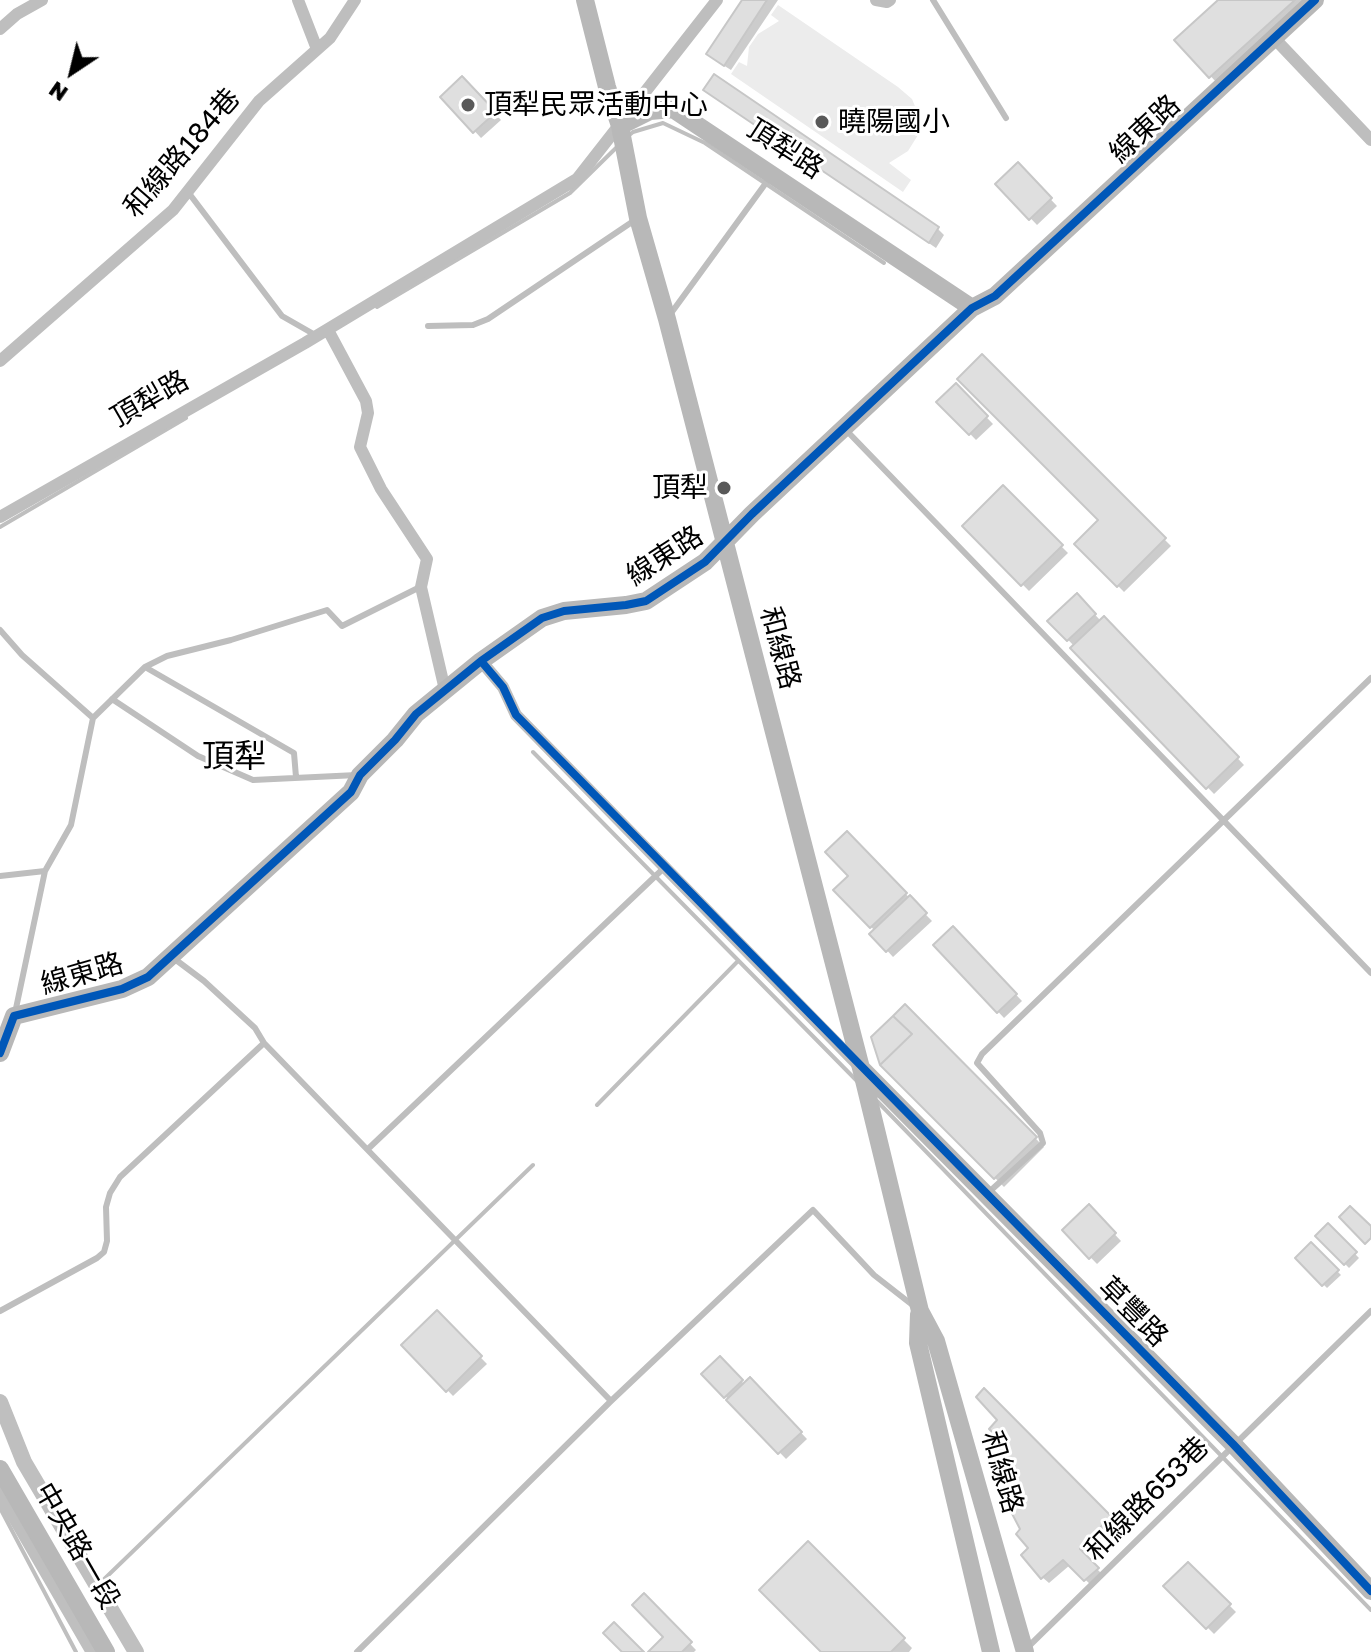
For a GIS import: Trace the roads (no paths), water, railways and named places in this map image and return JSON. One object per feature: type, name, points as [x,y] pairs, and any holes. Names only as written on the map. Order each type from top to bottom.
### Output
[{"type":"street","points":[[0,29],[17,14],[42,0]]},
{"type":"street","points":[[298,0],[317,49]]},
{"type":"street","name":"和線路184巷","points":[[0,361],[173,210],[259,101],[330,38],[355,0]]},
{"type":"street","name":"和線路","points":[[585,0],[620,126],[638,218],[667,319],[861,1068],[920,1311],[936,1341],[1024,1652]]},
{"type":"street","points":[[620,126],[717,0]]},
{"type":"street","points":[[876,0],[890,0]]},
{"type":"street","name":"線東路","points":[[0,1053],[14,1016],[122,989],[148,977],[351,792],[360,775],[416,714],[481,661],[542,618],[564,611],[646,601],[705,562],[843,427],[972,308],[995,296],[1315,0]]},
{"type":"street","points":[[1275,39],[1371,140]]},
{"type":"street","name":"頂犁路","points":[[0,517],[322,333],[577,179],[620,126],[650,111],[673,109],[972,308]]},
{"type":"street","points":[[322,333],[366,401],[368,413],[360,447],[381,489],[427,559],[421,587],[445,690]]},
{"type":"street","points":[[481,661],[503,687],[516,715],[861,1068]]},
{"type":"street","name":"草豐路","points":[[861,1068],[1233,1444],[1371,1591]]},
{"type":"street","name":"和線路","points":[[920,1311],[918,1343],[991,1652]]},
{"type":"street","name":"中央路一段","points":[[0,1469],[106,1652]]},
{"type":"lane","points":[[933,0],[1006,118]]},
{"type":"lane","points":[[667,319],[773,174]]},
{"type":"lane","points":[[188,191],[282,316],[322,333]]},
{"type":"lane","points":[[428,326],[473,325],[488,319],[638,218]]},
{"type":"lane","points":[[843,427],[1371,973]]},
{"type":"lane","points":[[14,1016],[45,871],[71,825],[93,718],[145,667],[167,656],[327,610],[342,626],[421,587]]},
{"type":"lane","points":[[0,630],[22,655],[93,718]]},
{"type":"lane","points":[[145,667],[294,753],[296,777]]},
{"type":"lane","points":[[986,1195],[1043,1143],[1040,1133],[977,1063],[982,1054],[1371,678]]},
{"type":"lane","points":[[112,699],[198,756],[253,780],[360,775]]},
{"type":"lane","points":[[369,1148],[666,866]]},
{"type":"lane","points":[[0,876],[45,871]]},
{"type":"lane","points":[[172,957],[204,981],[255,1028],[264,1043],[611,1401]]},
{"type":"lane","points":[[0,1311],[104,1252],[107,1241],[106,1207],[120,1177],[264,1043]]},
{"type":"lane","points":[[357,1652],[611,1401],[813,1210],[874,1275],[920,1311]]},
{"type":"lane","name":"和線路653巷","points":[[1024,1652],[1371,1311]]},
{"type":"waterway","points":[[627,137],[633,132],[663,123],[705,143],[884,263]]},
{"type":"waterway","points":[[377,307],[570,193],[618,146]]},
{"type":"waterway","points":[[0,527],[186,418]]},
{"type":"waterway","points":[[533,752],[857,1081]]},
{"type":"waterway","points":[[597,1105],[738,961]]},
{"type":"waterway","points":[[877,1101],[1371,1610]]},
{"type":"waterway","points":[[97,1586],[533,1165]]},
{"type":"waterway","points":[[0,1402],[24,1462],[136,1652]]},
{"type":"waterway","points":[[0,1490],[94,1652]]},
{"type":"waterway","points":[[0,1508],[76,1652]]},
{"type":"place","name":"頂犁民眾活動中心","points":[[468,105]]},
{"type":"place","name":"曉陽國小","points":[[822,122]]},
{"type":"place","name":"頂犁","points":[[724,488]]},
{"type":"district","name":"頂犁","points":[[234,757]]}]
